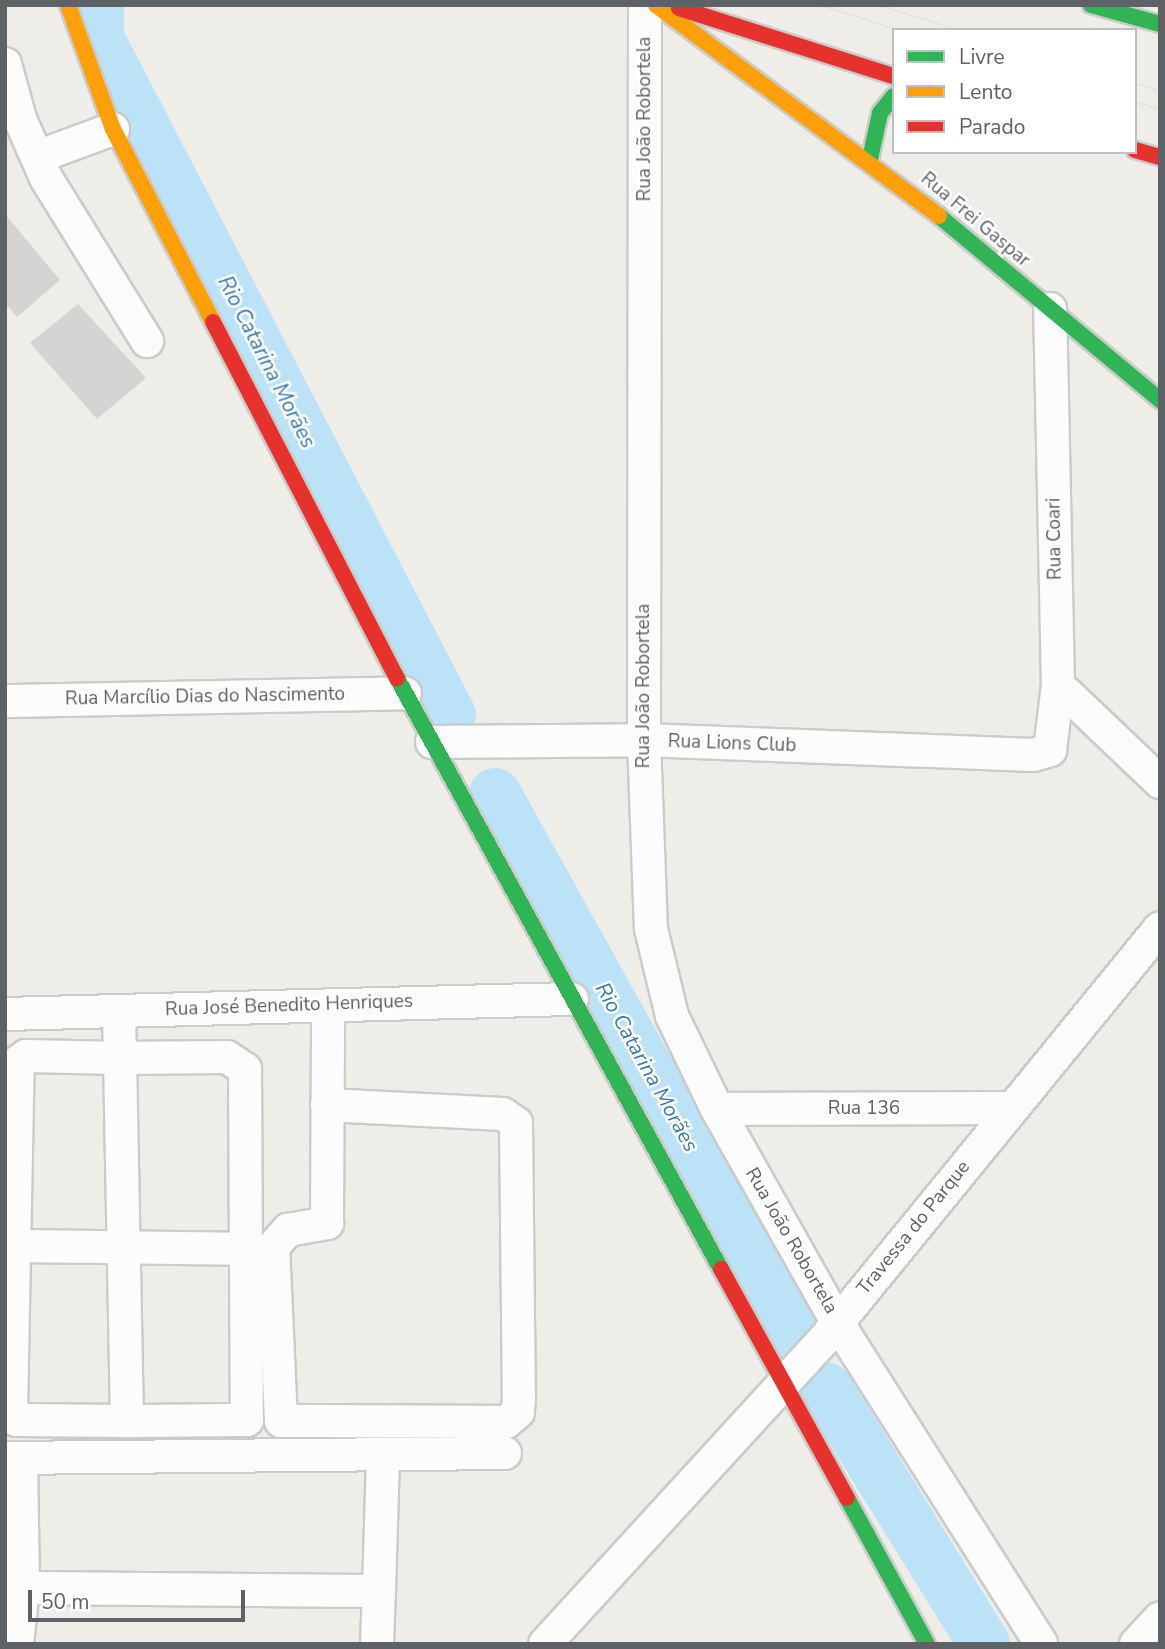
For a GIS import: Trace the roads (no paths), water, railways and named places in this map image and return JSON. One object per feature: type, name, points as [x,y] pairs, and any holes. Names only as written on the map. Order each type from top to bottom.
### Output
[{"type":"street","points":[[68,5],[113,129],[405,693],[442,741],[572,999],[790,1378],[927,1644]]},
{"type":"street","name":"Rua João Robortela","points":[[645,5],[644,740],[651,929],[672,1016],[830,1332],[1041,1644]]},
{"type":"street","name":"Rua Frei Gaspar","points":[[656,5],[870,159],[1160,400]]},
{"type":"street","points":[[670,5],[892,75]]},
{"type":"street","points":[[1091,5],[1160,24]]},
{"type":"street","points":[[5,64],[37,157],[147,341]]},
{"type":"street","points":[[870,159],[880,113],[892,98]]},
{"type":"street","points":[[37,157],[113,129]]},
{"type":"street","points":[[1137,151],[1160,157]]},
{"type":"street","name":"Rua Coari","points":[[1033,755],[1050,750],[1058,685],[1050,309]]},
{"type":"street","points":[[1058,685],[1160,782]]},
{"type":"street","name":"Rua Marcílio Dias do Nascimento","points":[[5,701],[405,693]]},
{"type":"street","name":"Rua Lions Club","points":[[442,741],[497,737],[644,740],[1033,755]]},
{"type":"street","name":"Travessa do Parque","points":[[545,1644],[830,1332],[1160,928]]},
{"type":"street","name":"Rua José Benedito Henriques","points":[[5,1014],[572,999]]},
{"type":"street","points":[[327,1105],[503,1114],[516,1123],[519,1397],[517,1412],[506,1422],[281,1420],[273,1247],[288,1230],[327,1223],[327,1105],[328,1005]]},
{"type":"street","points":[[119,1011],[127,1421]]},
{"type":"street","points":[[26,1056],[227,1057],[245,1069],[243,1248],[247,1420],[26,1422],[11,1412],[12,1246],[18,1062],[26,1056]]},
{"type":"street","name":"Rua 136","points":[[717,1109],[1011,1108]]},
{"type":"street","points":[[12,1246],[124,1250],[243,1248]]},
{"type":"street","points":[[17,1644],[23,1588],[13,1458],[505,1453]]},
{"type":"street","points":[[377,1644],[383,1454]]},
{"type":"street","points":[[23,1588],[379,1591]]},
{"type":"street","points":[[1136,1644],[1160,1618]]},
{"type":"waterway","name":"Rio Catarina Morães","points":[[98,5],[98,38],[450,715]]},
{"type":"waterway","name":"Rio Catarina Morães","points":[[495,794],[799,1341]]},
{"type":"waterway","name":"Rio Catarina Morães","points":[[826,1388],[984,1644]]},
{"type":"tram line","points":[[820,5],[892,28]]},
{"type":"tram line","points":[[878,5],[953,28]]},
{"type":"tram line","points":[[1137,84],[1160,91]]},
{"type":"tram line","points":[[1137,103],[1160,109]]}]
